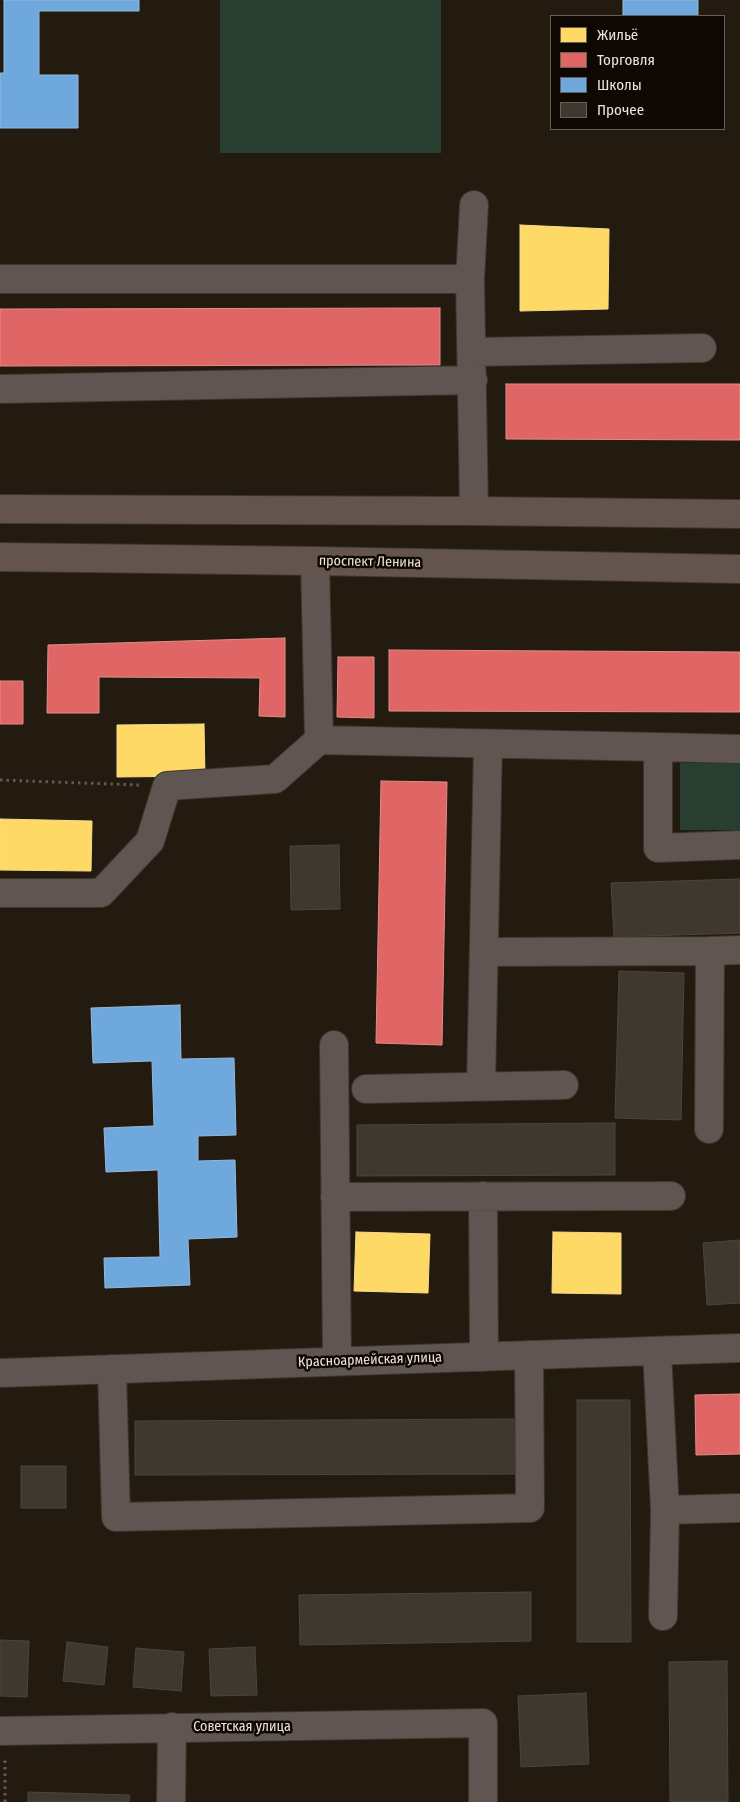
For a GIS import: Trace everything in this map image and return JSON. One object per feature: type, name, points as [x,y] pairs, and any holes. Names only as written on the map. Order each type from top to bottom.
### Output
[{"type":"main road","points":[[0,509],[740,514]]},
{"type":"main road","name":"проспект Ленина","points":[[0,557],[740,569]]},
{"type":"street","points":[[474,205],[470,279],[474,511]]},
{"type":"street","points":[[0,279],[470,279]]},
{"type":"street","points":[[472,352],[702,348]]},
{"type":"street","points":[[0,389],[473,380]]},
{"type":"street","points":[[315,561],[319,740]]},
{"type":"street","points":[[0,893],[101,893],[150,841],[167,786],[275,779],[319,740],[740,749]]},
{"type":"street","points":[[481,1086],[488,744]]},
{"type":"street","points":[[658,748],[658,848],[740,845]]},
{"type":"street","points":[[484,952],[740,950]]},
{"type":"street","points":[[709,1129],[710,951]]},
{"type":"street","points":[[334,1045],[337,1362]]},
{"type":"street","points":[[366,1089],[564,1085]]},
{"type":"street","points":[[483,1196],[484,1357]]},
{"type":"street","points":[[336,1197],[671,1196]]},
{"type":"street","name":"Красноармейская улица","points":[[0,1373],[740,1348]]},
{"type":"street","points":[[657,1351],[665,1510],[663,1616]]},
{"type":"street","points":[[112,1369],[116,1517],[530,1508],[529,1355]]},
{"type":"street","points":[[665,1510],[740,1508]]},
{"type":"street","name":"Советская улица","points":[[3,1731],[172,1727],[483,1724],[483,1802]]},
{"type":"street","points":[[171,1802],[172,1727]]},
{"type":"path","points":[[0,780],[167,786]]},
{"type":"path","points":[[3,1731],[5,1802]]},
{"type":"green space","points":[[220,0],[441,0],[441,153],[220,153]]},
{"type":"green space","points":[[680,763],[740,763],[740,830],[680,830]]},
{"type":"building: Жильё","points":[[520,225],[609,229],[608,309],[520,311]]},
{"type":"building: Жильё","points":[[204,724],[205,776],[117,777],[117,725]]},
{"type":"building: Жильё","points":[[0,819],[92,821],[91,871],[0,870]]},
{"type":"building: Жильё","points":[[356,1232],[430,1234],[428,1293],[354,1291]]},
{"type":"building: Жильё","points":[[553,1232],[621,1233],[621,1294],[552,1293]]},
{"type":"building: Торговля","points":[[440,308],[440,365],[0,366],[0,309]]},
{"type":"building: Торговля","points":[[506,384],[740,384],[740,440],[506,439]]},
{"type":"building: Торговля","points":[[285,638],[285,717],[259,716],[260,678],[99,677],[99,713],[47,713],[48,645]]},
{"type":"building: Торговля","points":[[389,650],[740,652],[740,712],[389,711]]},
{"type":"building: Торговля","points":[[338,657],[374,657],[374,718],[337,717]]},
{"type":"building: Торговля","points":[[0,681],[23,681],[23,724],[0,724]]},
{"type":"building: Торговля","points":[[381,781],[447,782],[442,1045],[376,1043]]},
{"type":"building: Торговля","points":[[740,1394],[740,1454],[696,1455],[695,1395]]},
{"type":"building: Школы","points":[[4,0],[139,0],[139,11],[39,11],[39,75],[78,75],[78,128],[0,128],[0,73],[4,73]]},
{"type":"building: Школы","points":[[623,0],[698,0],[698,15],[623,15]]},
{"type":"building: Школы","points":[[180,1005],[181,1059],[234,1058],[236,1135],[198,1136],[198,1161],[235,1160],[237,1237],[188,1239],[190,1285],[105,1288],[104,1258],[160,1257],[158,1170],[106,1172],[104,1128],[154,1126],[152,1061],[93,1063],[91,1008]]},
{"type":"building: Прочее","points":[[339,845],[340,909],[291,910],[290,846]]},
{"type":"building: Прочее","points":[[740,879],[740,933],[614,937],[611,883]]},
{"type":"building: Прочее","points":[[619,971],[684,973],[681,1120],[615,1118]]},
{"type":"building: Прочее","points":[[615,1123],[615,1175],[357,1176],[357,1125]]},
{"type":"building: Прочее","points":[[740,1240],[740,1303],[707,1305],[703,1243]]},
{"type":"building: Прочее","points":[[577,1400],[630,1400],[631,1642],[577,1642]]},
{"type":"building: Прочее","points":[[514,1419],[515,1474],[135,1475],[135,1421]]},
{"type":"building: Прочее","points":[[21,1466],[66,1466],[66,1508],[21,1508]]},
{"type":"building: Прочее","points":[[531,1592],[531,1641],[300,1645],[299,1595]]},
{"type":"building: Прочее","points":[[0,1640],[29,1641],[27,1697],[0,1696]]},
{"type":"building: Прочее","points":[[67,1642],[108,1647],[104,1685],[63,1681]]},
{"type":"building: Прочее","points":[[255,1647],[257,1695],[211,1696],[209,1649]]},
{"type":"building: Прочее","points":[[136,1648],[184,1652],[181,1691],[133,1687]]},
{"type":"building: Прочее","points":[[727,1661],[728,1802],[670,1802],[669,1662]]},
{"type":"building: Прочее","points":[[586,1693],[589,1764],[521,1767],[518,1696]]},
{"type":"building: Прочее","points":[[28,1792],[130,1795],[129,1802],[28,1802]]}]
